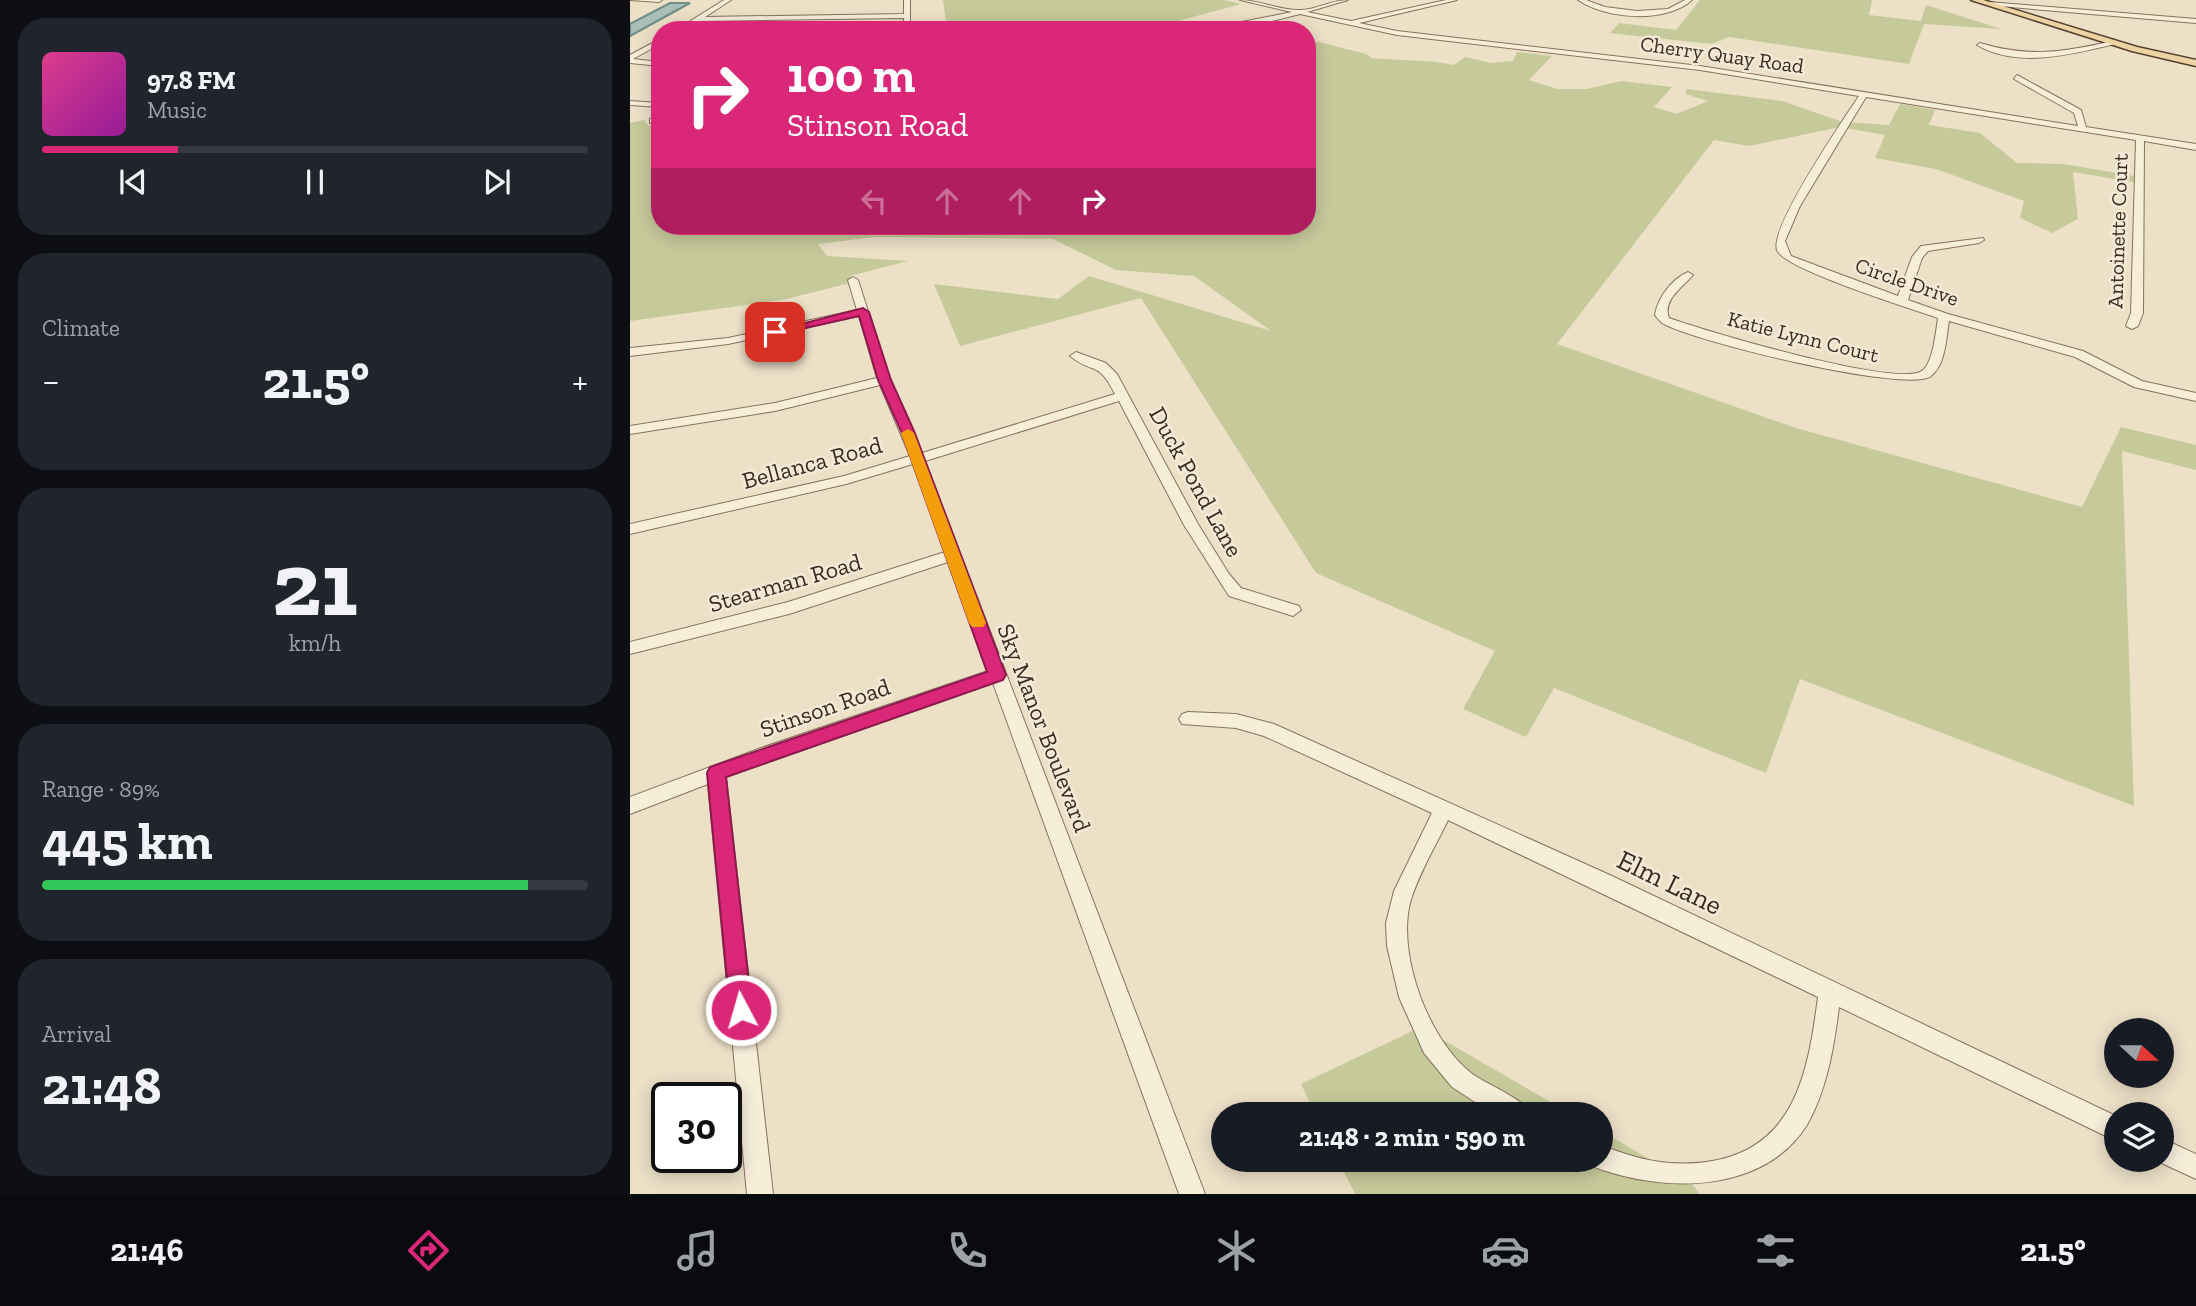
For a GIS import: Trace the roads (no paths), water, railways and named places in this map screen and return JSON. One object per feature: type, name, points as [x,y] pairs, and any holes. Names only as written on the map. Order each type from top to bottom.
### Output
[{"type":"main road","points":[[1975,0],[2113,43],[2196,63]]},
{"type":"street","points":[[630,3],[659,0]]},
{"type":"street","points":[[694,21],[728,0]]},
{"type":"street","points":[[907,0],[907,21]]},
{"type":"street","name":"Cherry Quay Road","points":[[1243,0],[1397,33],[1700,68],[2196,147]]},
{"type":"street","points":[[1268,21],[1294,11],[1345,0]]},
{"type":"street","points":[[1348,23],[1454,0]]},
{"type":"street","points":[[1581,0],[1603,8],[1653,13],[1680,9],[1689,0]]},
{"type":"street","points":[[1989,4],[2196,22]]},
{"type":"street","points":[[697,19],[907,16]]},
{"type":"street","points":[[1980,44],[2007,54],[2049,57],[2113,43]]},
{"type":"street","points":[[630,60],[651,47]]},
{"type":"street","points":[[630,60],[651,63]]},
{"type":"street","points":[[2017,77],[2078,112],[2082,127]]},
{"type":"street","name":"Circle Drive","points":[[1864,93],[1795,206],[1780,241],[1782,252],[1797,264],[1944,316],[2079,354],[2138,384],[2196,397]]},
{"type":"street","points":[[630,103],[651,104]]},
{"type":"street","name":"Antoinette Court","points":[[2132,326],[2137,313],[2140,137]]},
{"type":"street","points":[[1902,300],[1917,257],[1924,248],[1979,240]]},
{"type":"street","name":"Katie Lynn Court","points":[[1688,275],[1671,292],[1661,308],[1661,315],[1665,320],[1870,375],[1908,379],[1922,377],[1932,370],[1944,316]]},
{"type":"street","name":"Sky Manor Boulevard","points":[[853,279],[884,380],[907,431],[1192,1194]]},
{"type":"street","points":[[630,352],[728,341],[863,312]]},
{"type":"street","name":"Duck Pond Lane","points":[[1076,356],[1102,366],[1111,374],[1191,525],[1229,585],[1235,592],[1293,610]]},
{"type":"street","points":[[630,430],[754,411],[884,380]]},
{"type":"street","name":"Bellanca Road","points":[[630,529],[756,502],[1123,396]]},
{"type":"street","name":"Stearman Road","points":[[630,648],[789,608],[952,555]]},
{"type":"street","name":"Stinson Road","points":[[630,807],[716,773],[997,675]]},
{"type":"street","name":"Elm Lane","points":[[1188,719],[1236,721],[1268,729],[2104,1123]]},
{"type":"street","points":[[716,773],[760,1194]]},
{"type":"street","points":[[1443,810],[1400,904],[1395,938],[1400,965],[1425,1029],[1442,1058],[1460,1079],[1498,1102]]},
{"type":"street","points":[[1613,1163],[1628,1171],[1670,1177],[1720,1176],[1760,1160],[1784,1140],[1800,1116],[1825,1038],[1830,992]]},
{"type":"street","points":[[2174,1156],[2196,1167]]},
{"type":"water","points":[[670,3],[690,3],[657,21],[651,21],[651,24],[630,36],[630,24]]}]
